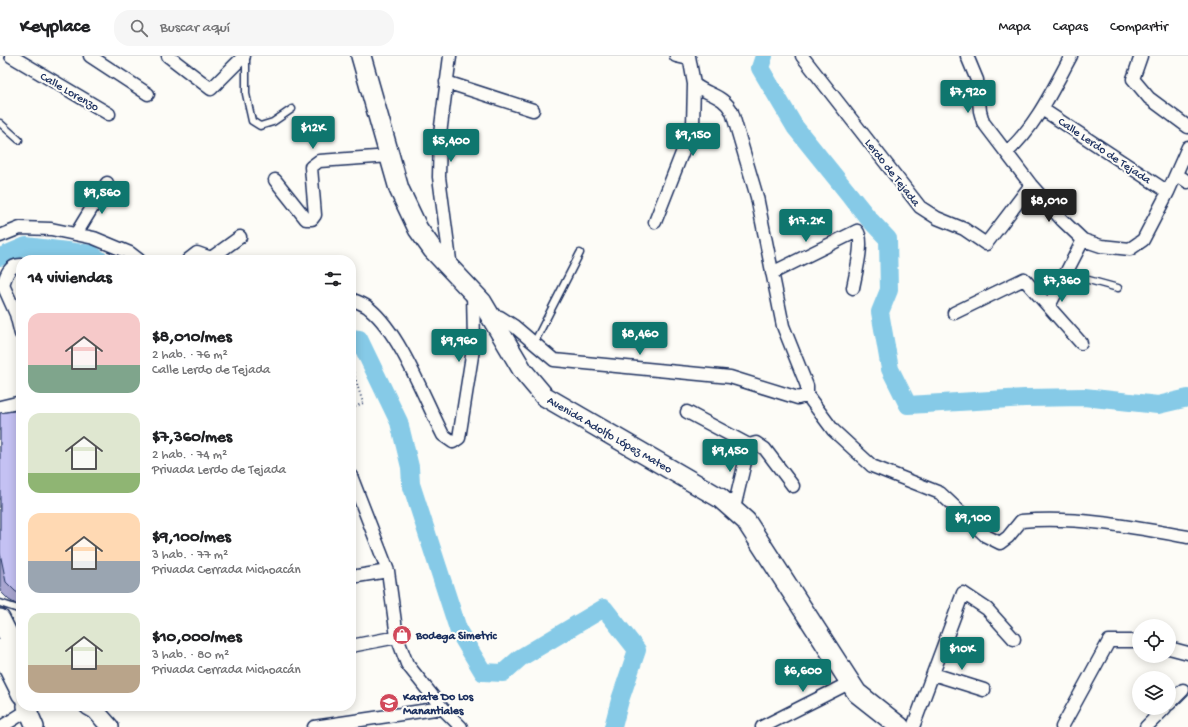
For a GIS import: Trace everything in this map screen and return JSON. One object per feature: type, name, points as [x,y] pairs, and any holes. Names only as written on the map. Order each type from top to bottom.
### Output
[{"type":"main road","name":"Avenida Adolfo López Mateo","points":[[361,56],[400,189],[418,229],[433,250],[482,302],[523,371],[544,396],[720,498],[734,508],[746,521],[857,693],[900,727]]},
{"type":"main road","points":[[0,619],[14,659],[16,669]]},
{"type":"main road","points":[[31,711],[36,727]]},
{"type":"main road","points":[[97,711],[110,727]]},
{"type":"street","name":"Calle Lorenzo","points":[[11,56],[109,114]]},
{"type":"street","points":[[90,56],[148,94]]},
{"type":"street","points":[[168,56],[211,89],[245,56]]},
{"type":"street","points":[[450,56],[440,134],[439,177],[451,269]]},
{"type":"street","points":[[655,222],[693,125],[694,84],[689,57],[676,56]]},
{"type":"street","name":"Lerdo de Tejada","points":[[802,56],[920,207],[937,218],[964,229],[986,244],[1031,185]]},
{"type":"street","points":[[967,56],[977,80],[980,111],[983,122],[1031,185],[1084,240],[1101,246],[1122,249],[1136,246],[1142,240],[1168,192],[1188,147]]},
{"type":"street","points":[[1007,152],[1018,142],[1042,109],[1071,56]]},
{"type":"street","points":[[1141,56],[1132,79],[1149,98],[1185,122]]},
{"type":"street","points":[[446,82],[533,110]]},
{"type":"street","points":[[694,84],[701,90],[728,103],[732,112],[757,198],[783,326],[807,386],[807,394],[833,430],[872,466],[940,493],[986,536],[1000,543],[1008,537],[1021,521],[1046,519],[1128,525],[1188,537]]},
{"type":"street","name":"Calle Lerdo de Tejada","points":[[1042,109],[1168,192]]},
{"type":"street","points":[[274,180],[306,219],[312,219],[315,215],[311,167],[319,161],[390,156]]},
{"type":"street","points":[[1176,174],[1188,182]]},
{"type":"street","points":[[76,234],[107,183]]},
{"type":"street","points":[[0,236],[20,228],[51,229],[94,238],[133,255]]},
{"type":"street","points":[[772,273],[857,231],[860,234],[861,243],[853,288]]},
{"type":"street","points":[[216,255],[240,238]]},
{"type":"street","points":[[1049,306],[1084,240]]},
{"type":"street","points":[[16,265],[8,271],[3,285],[16,314]]},
{"type":"street","points":[[954,313],[1024,279],[1081,343]]},
{"type":"street","points":[[356,302],[369,308],[384,323],[398,344],[443,435],[453,442],[459,438],[474,343],[473,292]]},
{"type":"street","points":[[493,320],[500,318],[554,360],[730,377],[798,398],[807,394]]},
{"type":"street","points":[[0,407],[16,403]]},
{"type":"street","points":[[687,412],[749,445],[756,443],[765,450],[792,486]]},
{"type":"street","points":[[734,508],[749,445]]},
{"type":"street","points":[[357,505],[388,571],[397,637],[407,664],[442,708],[461,727]]},
{"type":"street","points":[[356,577],[388,571]]},
{"type":"street","points":[[913,727],[964,593],[987,609],[1014,639]]},
{"type":"street","points":[[356,645],[397,637]]},
{"type":"street","points":[[1062,727],[1109,641],[1132,641]]},
{"type":"street","points":[[1176,650],[1188,653]]},
{"type":"street","points":[[933,674],[984,690]]},
{"type":"street","points":[[765,727],[851,682]]},
{"type":"street","points":[[1176,697],[1183,690]]},
{"type":"street","points":[[314,727],[442,708]]},
{"type":"street","points":[[1,727],[25,711]]},
{"type":"street","points":[[1146,727],[1158,715]]},
{"type":"lane","points":[[245,56],[246,94],[252,121],[260,126],[272,122],[292,109]]},
{"type":"lane","points":[[0,123],[19,140]]},
{"type":"lane","points":[[534,343],[580,253]]},
{"type":"lane","points":[[1068,272],[1085,279],[1118,288]]},
{"type":"lane","points":[[0,603],[16,608]]},
{"type":"path","points":[[356,381],[363,403],[356,406]]},
{"type":"building","points":[[16,411],[16,592],[6,582],[0,553],[0,413]]},
{"type":"waterway","points":[[764,56],[760,68],[795,127],[869,219],[888,239],[889,290],[880,312],[890,369],[908,405],[1025,398],[1084,397],[1158,405],[1188,398]]},
{"type":"waterway","points":[[0,257],[26,246],[92,255]]},
{"type":"waterway","points":[[356,339],[359,339],[399,422],[410,467],[411,484],[459,632],[483,672],[503,673],[520,658],[604,608],[637,650],[620,700],[613,727]]},
{"type":"place","name":"Bodega Simetric","points":[[402,635]]},
{"type":"place","name":"Karate Do Los Manantiales","points":[[389,703]]}]
